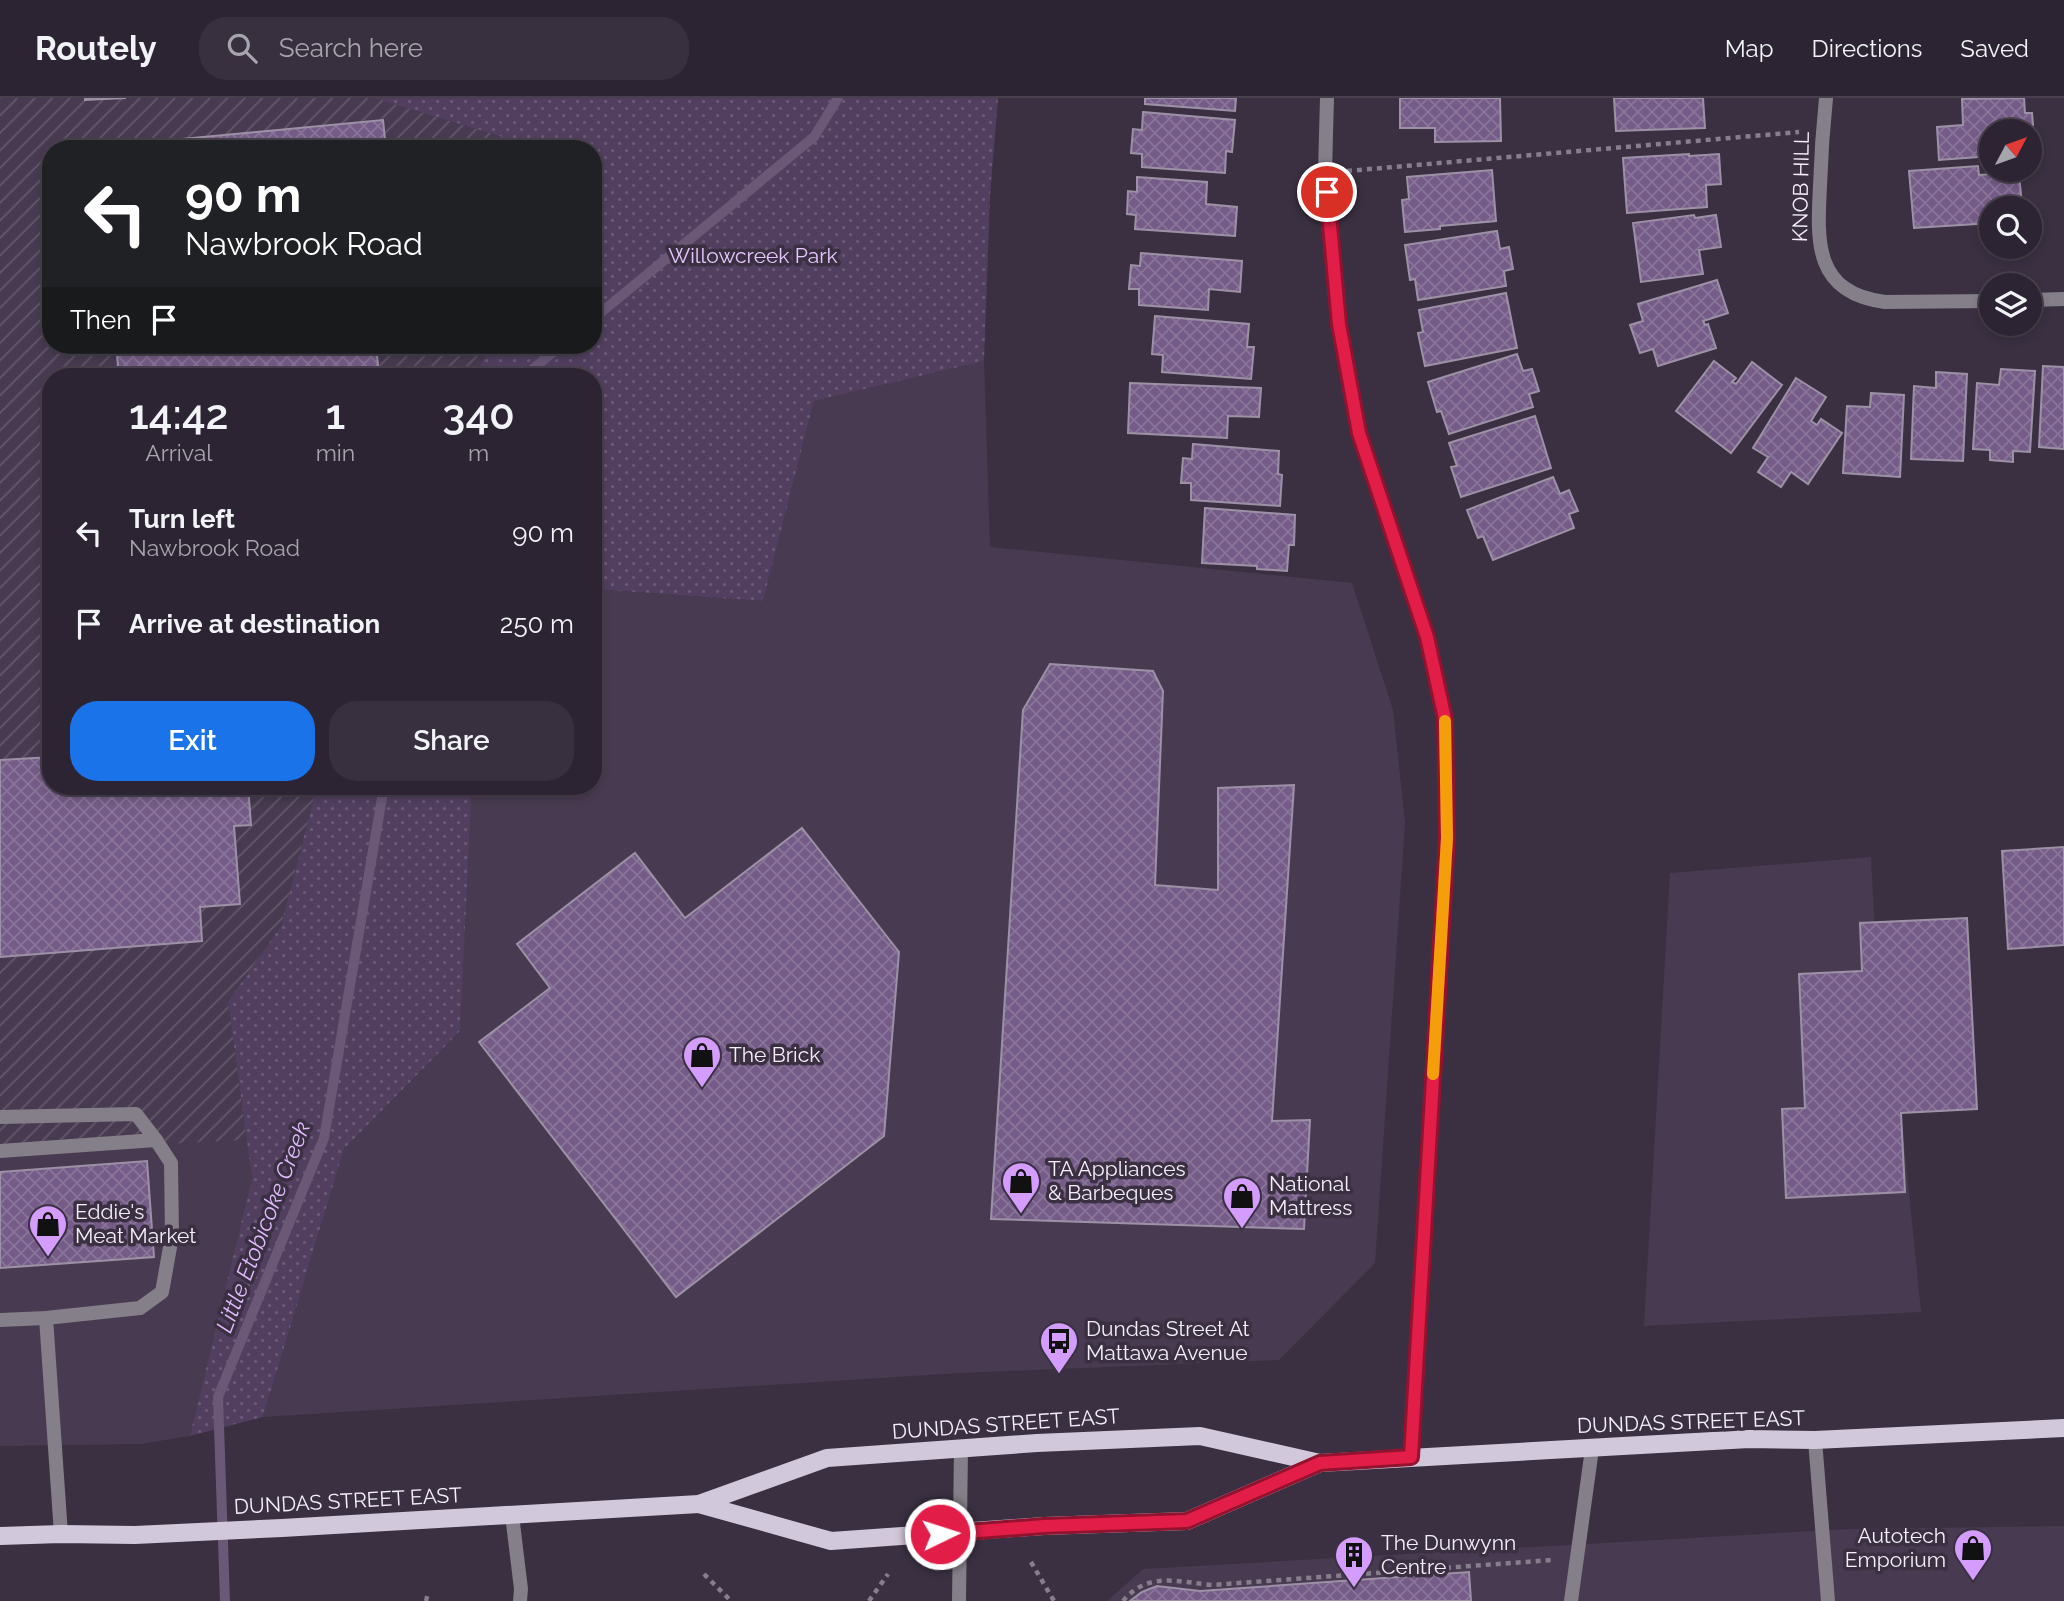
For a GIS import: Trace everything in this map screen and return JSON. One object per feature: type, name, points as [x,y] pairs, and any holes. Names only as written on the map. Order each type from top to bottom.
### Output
[{"type":"main road","name":"DUNDAS STREET EAST","points":[[0,1536],[135,1535],[699,1504],[827,1458],[1037,1443],[1200,1436],[1320,1463],[1749,1438],[1815,1440],[2064,1428]]},
{"type":"main road","name":"DUNDAS STREET EAST","points":[[699,1504],[831,1541],[1044,1526],[1187,1521],[1320,1463]]},
{"type":"street","points":[[1327,98],[1325,172],[1339,324],[1359,433],[1427,637],[1445,719],[1447,838],[1411,1457]]},
{"type":"street","name":"KNOB HILL","points":[[1826,98],[1818,242],[1824,261],[1835,279],[1858,296],[1885,302],[1979,300]]},
{"type":"street","points":[[2042,300],[2064,299]]},
{"type":"street","points":[[0,1117],[136,1114],[171,1163],[172,1236],[162,1292],[140,1308],[0,1320]]},
{"type":"street","points":[[0,1151],[156,1140]]},
{"type":"street","points":[[46,1318],[61,1534]]},
{"type":"street","points":[[1815,1440],[1828,1601]]},
{"type":"street","points":[[959,1601],[961,1449]]},
{"type":"street","points":[[1571,1601],[1592,1449]]},
{"type":"street","points":[[512,1515],[521,1589],[520,1601]]},
{"type":"path","points":[[1325,172],[1823,130]]},
{"type":"path","points":[[1123,1601],[1139,1587],[1156,1580],[1212,1585],[1577,1558]]},
{"type":"path","points":[[1031,1562],[1054,1601]]},
{"type":"path","points":[[705,1574],[731,1601]]},
{"type":"path","points":[[869,1601],[888,1574]]},
{"type":"path","points":[[426,1601],[428,1593]]},
{"type":"shaded area","points":[[0,98],[374,98],[513,140],[42,140],[42,354],[487,354],[479,368],[42,368],[42,795],[315,795],[281,926],[228,1002],[247,1140],[0,1153]]},
{"type":"shaded area","points":[[984,361],[990,547],[1352,583],[1393,710],[1405,823],[1375,1263],[1279,1360],[959,1373],[263,1417],[344,1149],[460,1031],[472,795],[602,795],[602,590],[763,601],[814,401]]},
{"type":"shaded area","points":[[1871,857],[1885,1140],[1901,1113],[1921,1312],[1644,1326],[1670,873]]},
{"type":"shaded area","points":[[247,1140],[252,1178],[190,1436],[140,1444],[0,1446],[0,1153]]},
{"type":"shaded area","points":[[2064,1526],[2064,1601],[1107,1601],[1143,1569],[1849,1529]]},
{"type":"green space","name":"Willowcreek Park","points":[[374,98],[998,98],[990,195],[984,361],[814,401],[763,601],[602,590],[602,368],[479,368],[487,354],[602,354],[602,140],[513,140]]},
{"type":"green space","points":[[315,795],[472,795],[460,1031],[344,1149],[263,1417],[190,1436],[252,1178],[228,1002],[281,926]]},
{"type":"building","points":[[85,98],[126,98],[85,100]]},
{"type":"building","points":[[1145,98],[1236,98],[1235,111],[1145,104]]},
{"type":"building","points":[[1400,98],[1500,98],[1501,141],[1435,142],[1435,128],[1400,128]]},
{"type":"building","points":[[1614,98],[1703,98],[1705,128],[1616,131]]},
{"type":"building","points":[[2024,98],[2025,113],[2032,113],[2032,119],[1979,119],[1979,157],[1939,160],[1937,127],[1963,125],[1962,99]]},
{"type":"building","points":[[1143,112],[1235,120],[1232,152],[1226,151],[1225,173],[1142,167],[1142,154],[1131,153],[1133,129],[1142,130]]},
{"type":"building","points":[[383,120],[385,140],[170,140]]},
{"type":"building","points":[[1719,154],[1721,184],[1706,185],[1707,207],[1627,213],[1623,158]]},
{"type":"building","points":[[1978,166],[1979,182],[2020,182],[2021,196],[1979,196],[1979,224],[1914,228],[1909,171]]},
{"type":"building","points":[[1492,170],[1496,221],[1405,232],[1402,200],[1409,199],[1407,177]]},
{"type":"building","points":[[1137,177],[1207,182],[1206,204],[1237,207],[1235,236],[1135,229],[1136,215],[1127,214],[1128,191],[1137,192]]},
{"type":"building","points":[[1694,215],[1695,218],[1716,215],[1721,247],[1699,250],[1703,274],[1641,282],[1633,223]]},
{"type":"building","points":[[1497,231],[1500,249],[1509,247],[1513,269],[1504,271],[1506,286],[1418,300],[1415,279],[1410,280],[1405,245]]},
{"type":"building","points":[[1141,253],[1242,261],[1240,292],[1209,289],[1208,310],[1139,305],[1139,289],[1129,289],[1131,265],[1140,266]]},
{"type":"building","points":[[1717,280],[1728,313],[1703,321],[1705,325],[1708,324],[1716,348],[1658,366],[1653,349],[1640,353],[1630,325],[1643,321],[1638,304]]},
{"type":"building","points":[[1506,293],[1517,348],[1425,366],[1418,333],[1423,332],[1419,310]]},
{"type":"building","points":[[1155,316],[1249,324],[1247,347],[1254,347],[1251,379],[1162,372],[1163,355],[1152,354]]},
{"type":"building","points":[[117,354],[377,354],[378,368],[118,368]]},
{"type":"building","points":[[1517,354],[1523,371],[1532,369],[1539,391],[1529,394],[1533,407],[1449,434],[1441,411],[1437,412],[1428,382]]},
{"type":"building","points":[[1714,361],[1736,378],[1732,382],[1736,384],[1752,362],[1782,385],[1731,453],[1676,411]]},
{"type":"building","points":[[2043,366],[2064,367],[2064,449],[2039,447]]},
{"type":"building","points":[[2001,369],[2035,371],[2030,452],[2013,451],[2013,462],[1990,460],[1990,450],[1973,449],[1977,383],[1999,385]]},
{"type":"building","points":[[1936,372],[1967,374],[1963,461],[1911,459],[1914,386],[1936,388]]},
{"type":"building","points":[[1796,378],[1826,397],[1811,421],[1817,425],[1821,419],[1842,433],[1808,484],[1791,472],[1781,487],[1758,472],[1768,457],[1753,448]]},
{"type":"building","points":[[1130,383],[1261,388],[1259,417],[1228,416],[1227,438],[1128,433]]},
{"type":"building","points":[[1871,393],[1904,395],[1900,477],[1843,473],[1847,406],[1870,407]]},
{"type":"building","points":[[1535,416],[1551,468],[1461,497],[1451,467],[1457,466],[1449,443]]},
{"type":"building","points":[[1193,444],[1279,451],[1278,474],[1282,475],[1280,506],[1191,500],[1191,483],[1181,483],[1183,458],[1192,459]]},
{"type":"building","points":[[1553,477],[1560,494],[1569,490],[1578,511],[1569,514],[1574,528],[1493,560],[1483,536],[1478,538],[1467,510]]},
{"type":"building","points":[[1205,508],[1295,515],[1294,545],[1289,545],[1287,571],[1257,569],[1257,566],[1202,563]]},
{"type":"building","points":[[1050,664],[1153,671],[1163,691],[1155,885],[1218,890],[1218,788],[1294,785],[1272,1121],[1310,1120],[1304,1229],[991,1219],[1023,710]]},
{"type":"building","points":[[42,758],[42,795],[249,795],[251,825],[234,826],[240,904],[200,907],[202,941],[0,957],[0,760]]},
{"type":"building","name":"The Brick","points":[[802,828],[899,952],[884,1136],[676,1297],[479,1042],[550,988],[517,944],[635,853],[685,918]]},
{"type":"building","points":[[2064,847],[2064,945],[2008,949],[2002,851]]},
{"type":"building","points":[[1967,918],[1977,1109],[1901,1113],[1905,1192],[1786,1198],[1782,1109],[1805,1108],[1799,974],[1862,971],[1860,923]]},
{"type":"building","points":[[147,1161],[154,1257],[0,1268],[0,1172]]},
{"type":"building","name":"The Dunwynn Centre","points":[[1469,1572],[1471,1601],[1130,1601],[1157,1586],[1200,1591]]},
{"type":"waterway","name":"Little Etobicoke Creek","points":[[602,312],[814,137],[838,98]]},
{"type":"waterway","name":"Little Etobicoke Creek","points":[[534,368],[551,354]]},
{"type":"waterway","name":"Little Etobicoke Creek","points":[[225,1601],[218,1397],[324,1138],[382,795]]},
{"type":"slow traffic","points":[[1433,1074],[1447,838],[1445,721]]},
{"type":"place","name":"The Brick","points":[[702,1089]]},
{"type":"place","name":"TA Appliances & Barbeques","points":[[1021,1215]]},
{"type":"place","name":"National Mattress","points":[[1242,1230]]},
{"type":"place","name":"Eddie's Meat Market","points":[[48,1258]]},
{"type":"place","name":"Dundas Street At Mattawa Avenue","points":[[1059,1375]]},
{"type":"place","name":"Autotech Emporium","points":[[1973,1582]]},
{"type":"place","name":"The Dunwynn Centre","points":[[1354,1589]]},
{"type":"route","points":[[940,1534],[1044,1526],[1187,1521],[1320,1463],[1411,1457],[1447,838],[1445,719],[1427,637],[1359,433],[1339,324],[1327,192]]}]
